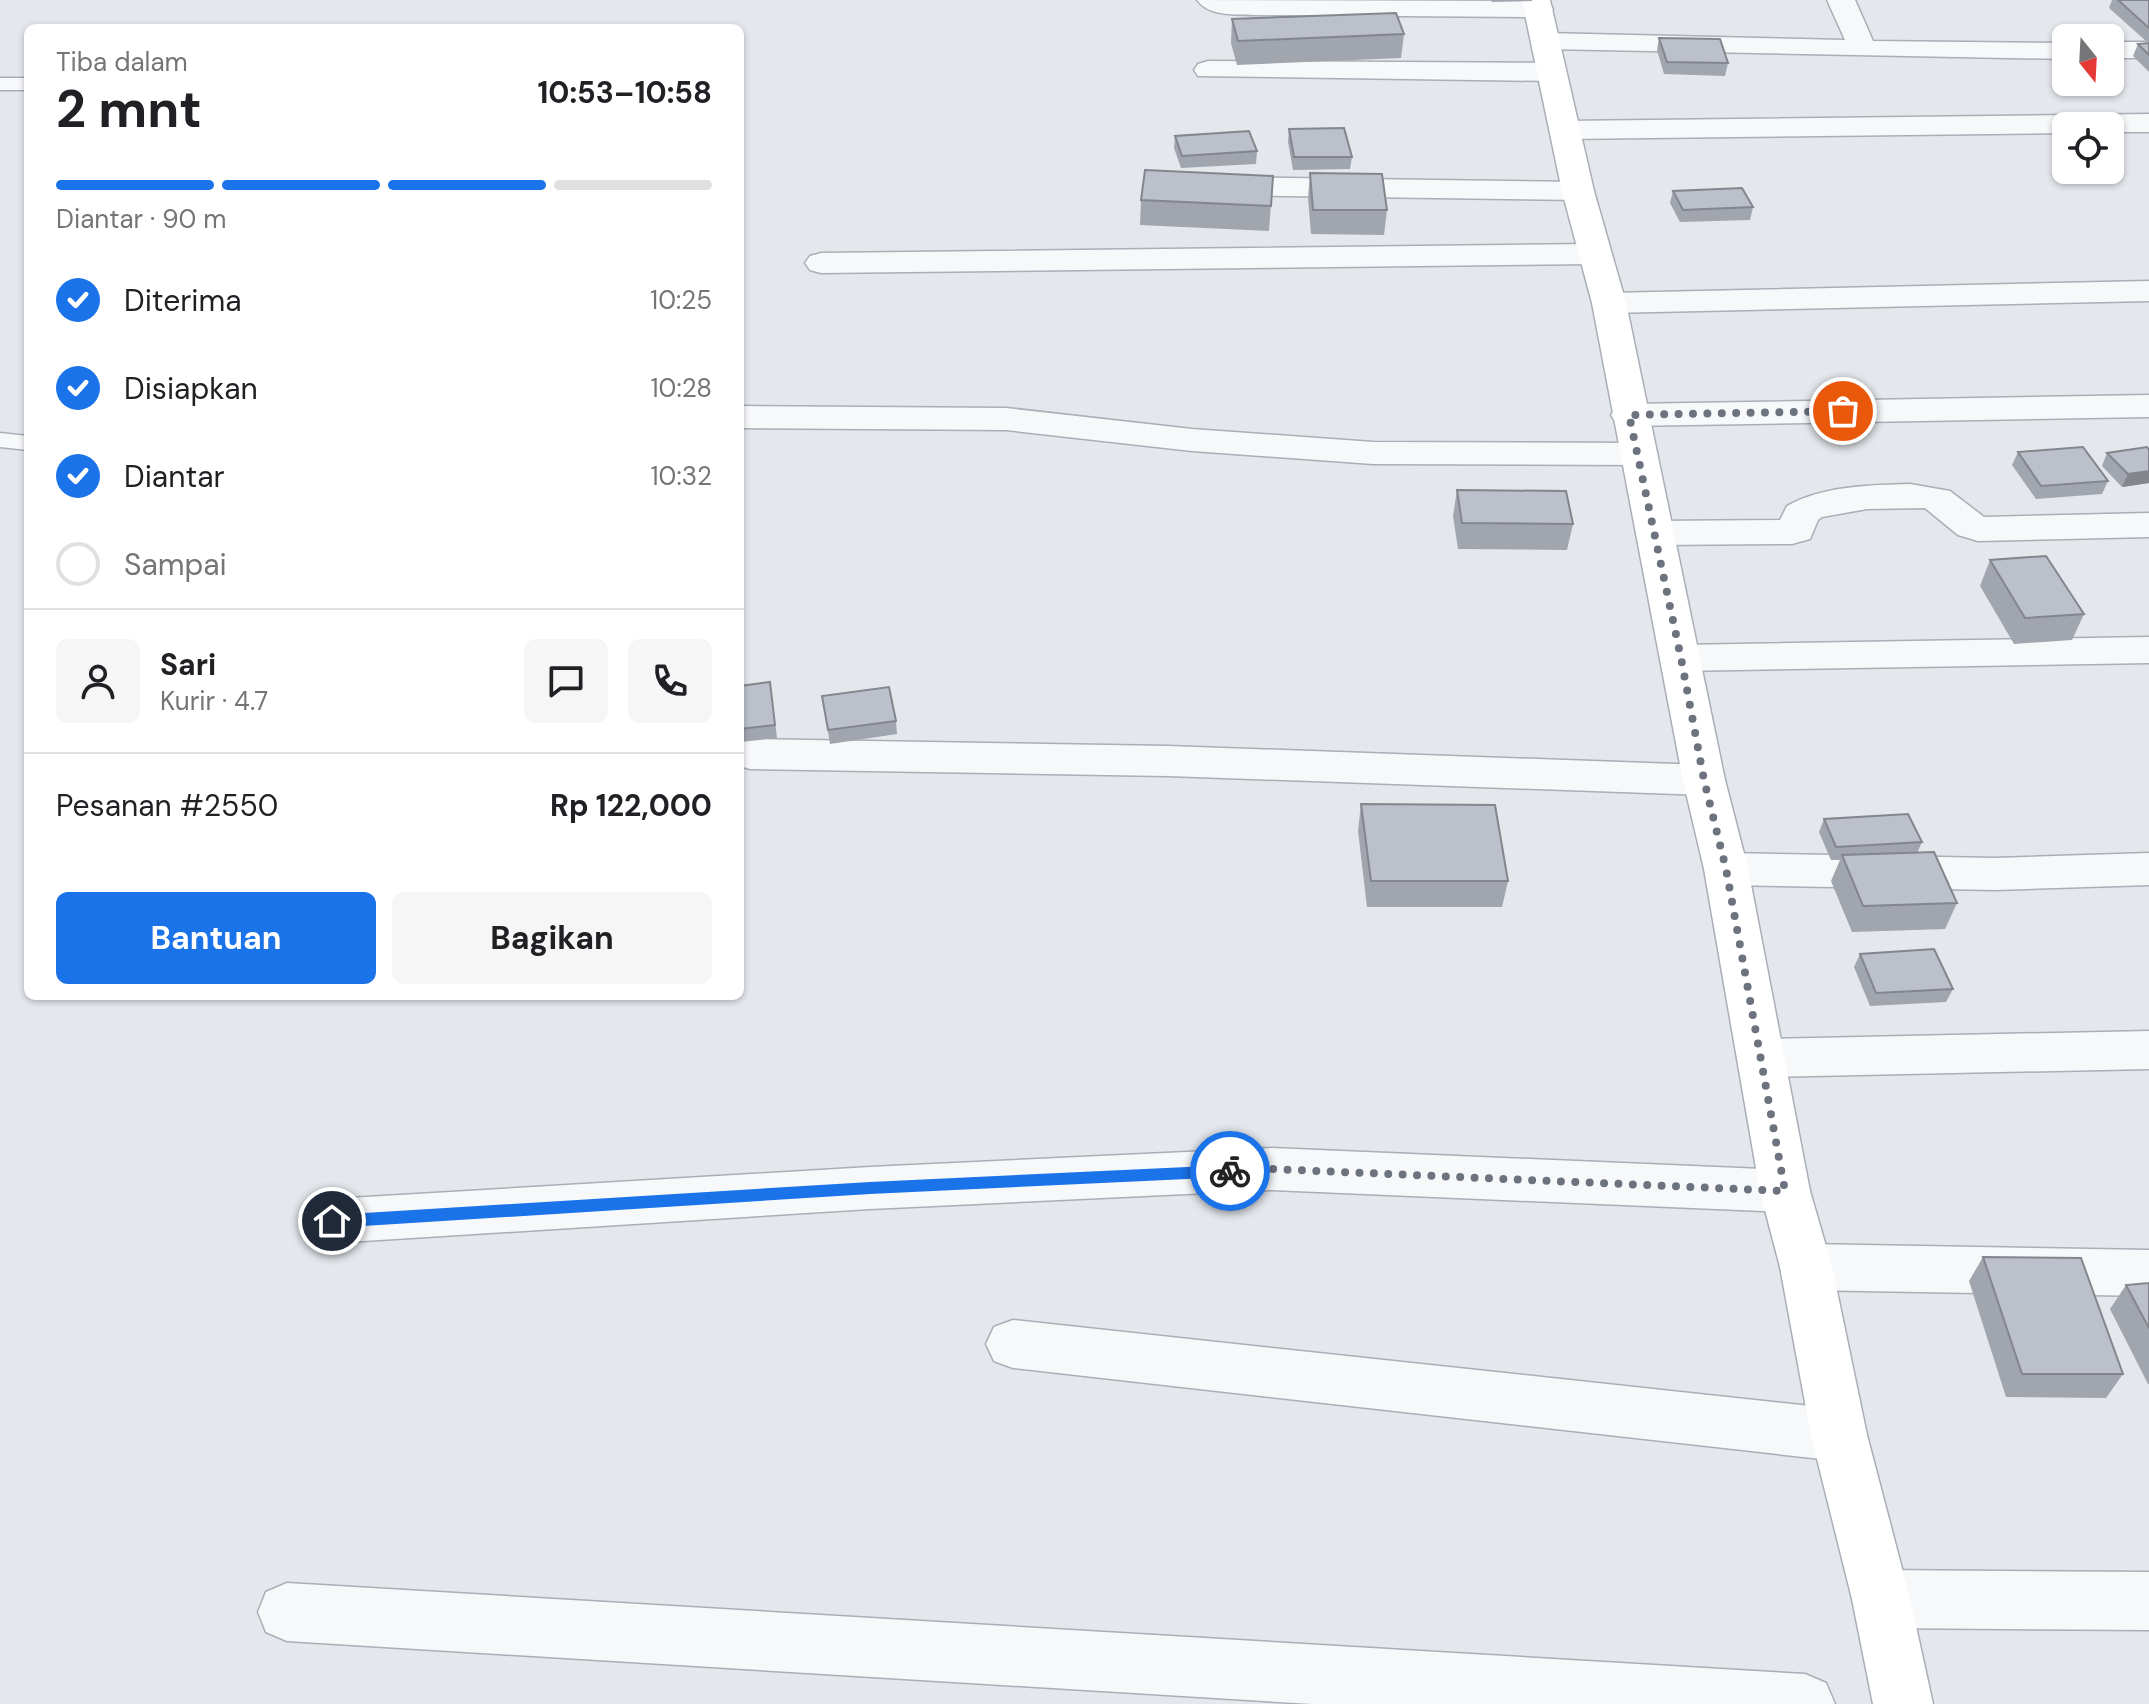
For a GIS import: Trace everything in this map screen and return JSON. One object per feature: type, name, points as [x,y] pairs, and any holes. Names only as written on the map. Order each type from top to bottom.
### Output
[{"type":"main road","points":[[1543,30],[1578,191],[1609,303],[1704,780],[1726,869],[1785,1191],[1806,1267],[1839,1435],[1881,1599],[1903,1704]]},
{"type":"street","points":[[1211,0],[1223,5],[1543,30],[1863,49],[2052,51]]},
{"type":"street","points":[[1841,0],[1863,49]]},
{"type":"street","points":[[1208,70],[1543,30]]},
{"type":"street","points":[[2124,50],[2149,50]]},
{"type":"street","points":[[1565,130],[2149,123]]},
{"type":"street","points":[[1185,186],[1578,191]]},
{"type":"street","points":[[821,263],[1594,254]]},
{"type":"street","points":[[1609,303],[2149,291]]},
{"type":"street","points":[[744,417],[1006,419],[1192,440],[1373,453],[1634,434],[2149,406]]},
{"type":"street","points":[[1655,533],[1792,532],[1797,531],[1800,514],[1812,505],[1896,497],[1937,499],[1961,521],[1978,529],[2149,525]]},
{"type":"street","points":[[1681,658],[2149,650]]},
{"type":"street","points":[[750,754],[1168,761],[1704,780]]},
{"type":"street","points":[[1726,869],[1995,874],[2149,869]]},
{"type":"street","points":[[1761,1058],[2149,1050]]},
{"type":"street","points":[[332,1221],[870,1188],[1272,1169],[1785,1191]]},
{"type":"street","points":[[1806,1267],[2149,1273]]},
{"type":"street","points":[[1013,1344],[1839,1435]]},
{"type":"street","points":[[1881,1599],[2149,1601]]},
{"type":"street","points":[[287,1612],[1805,1704]]},
{"type":"lane","points":[[0,84],[24,84]]},
{"type":"lane","points":[[0,440],[24,443]]},
{"type":"building","points":[[2118,0],[2149,0],[2149,28]]},
{"type":"building","points":[[1396,13],[1404,34],[1238,41],[1232,19]]},
{"type":"building","points":[[1659,38],[1720,39],[1728,63],[1667,62]]},
{"type":"building","points":[[2149,43],[2149,55],[2138,44]]},
{"type":"building","points":[[1344,128],[1352,157],[1294,157],[1289,129]]},
{"type":"building","points":[[1249,131],[1257,151],[1182,156],[1175,136]]},
{"type":"building","points":[[1145,170],[1273,176],[1271,206],[1141,200]]},
{"type":"building","points":[[1310,173],[1382,174],[1387,210],[1313,210]]},
{"type":"building","points":[[1742,188],[1753,207],[1683,210],[1673,191]]},
{"type":"building","points":[[2083,447],[2108,481],[2041,486],[2018,452]]},
{"type":"building","points":[[2147,447],[2149,471],[2128,474],[2107,453]]},
{"type":"building","points":[[1457,490],[1566,491],[1573,524],[1462,523]]},
{"type":"building","points":[[2046,556],[2084,614],[2025,618],[1990,560]]},
{"type":"building","points":[[770,682],[775,725],[744,729],[744,685]]},
{"type":"building","points":[[889,687],[896,721],[828,730],[822,696]]},
{"type":"building","points":[[1361,804],[1495,805],[1508,881],[1371,881]]},
{"type":"building","points":[[1908,814],[1922,842],[1836,847],[1824,819]]},
{"type":"building","points":[[1934,852],[1957,903],[1863,906],[1842,855]]},
{"type":"building","points":[[1934,949],[1953,989],[1876,993],[1860,954]]},
{"type":"building","points":[[1983,1257],[2081,1258],[2123,1374],[2022,1374]]},
{"type":"building","points":[[2149,1283],[2149,1328],[2126,1285]]},
{"type":"way so far","points":[[1230,1171],[1272,1169],[1785,1191],[1726,869],[1704,780],[1629,415],[1843,411]]},
{"type":"route","points":[[332,1221],[870,1188],[1230,1171]]}]
